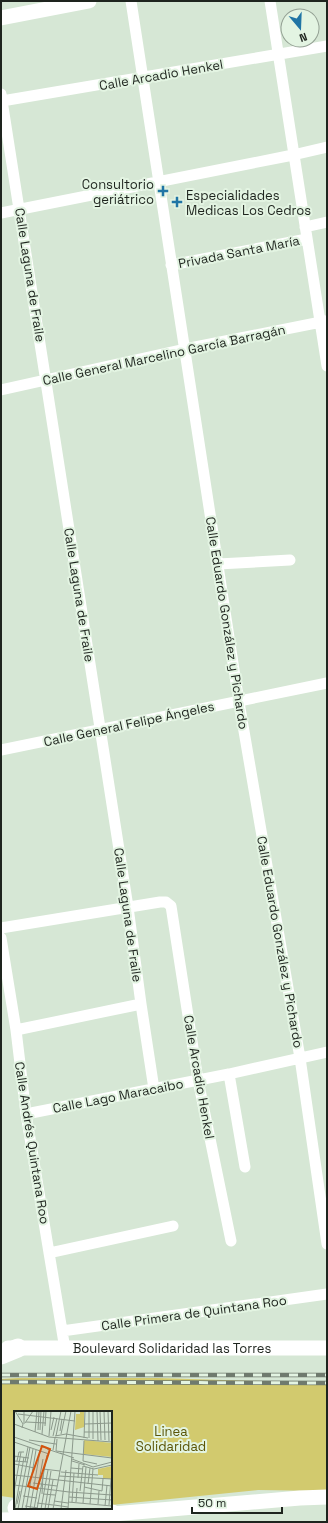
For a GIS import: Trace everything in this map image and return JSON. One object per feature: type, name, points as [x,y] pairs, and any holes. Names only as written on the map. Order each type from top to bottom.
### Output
[{"type":"highway","points":[[1,1506],[14,1508]]},
{"type":"highway","points":[[26,1509],[55,1512],[112,1514]]},
{"type":"main road","points":[[1,18],[60,4],[89,1]]},
{"type":"main road","name":"Boulevard Solidaridad las Torres","points":[[7,1350],[327,1348]]},
{"type":"main road","points":[[1,1520],[58,1519],[300,1498],[327,1497]]},
{"type":"street","name":"Calle Eduardo González y Pichardo","points":[[131,1],[239,702],[300,1058],[327,1244]]},
{"type":"street","points":[[270,1],[307,239],[324,321],[327,366]]},
{"type":"street","name":"Calle Arcadio Henkel","points":[[2,97],[143,78],[327,46]]},
{"type":"street","name":"Calle Laguna de Fraile","points":[[2,97],[128,907],[154,1088]]},
{"type":"street","points":[[1,213],[327,147]]},
{"type":"street","points":[[305,227],[327,222]]},
{"type":"street","name":"Privada Santa María","points":[[171,265],[307,239]]},
{"type":"street","name":"Calle General Marcelino García Barragán","points":[[1,390],[185,349],[324,321]]},
{"type":"street","points":[[218,564],[290,560]]},
{"type":"street","name":"Calle General Felipe Ángeles","points":[[1,750],[327,683]]},
{"type":"street","name":"Calle Arcadio Henkel","points":[[128,907],[160,902],[166,902],[171,906],[198,1080],[231,1241]]},
{"type":"street","points":[[1,928],[128,907]]},
{"type":"street","name":"Calle Andrés Quintana Roo","points":[[1,938],[16,1030],[26,1114],[65,1349]]},
{"type":"street","points":[[16,1030],[141,1004]]},
{"type":"street","name":"Calle Lago Maracaibo","points":[[26,1114],[229,1074],[327,1052]]},
{"type":"street","points":[[229,1074],[245,1167]]},
{"type":"street","points":[[49,1253],[173,1226]]},
{"type":"street","name":"Calle Primera de Quintana Roo","points":[[62,1331],[327,1294]]},
{"type":"green space","name":"Linea Solidaridad","points":[[157,1378],[327,1383],[327,1491],[258,1490],[112,1505],[112,1411],[14,1411],[14,1498],[1,1496],[1,1379]]},
{"type":"railway","points":[[1,1375],[327,1375]]},
{"type":"railway","points":[[1,1382],[327,1383]]},
{"type":"place","name":"Consultorio geriátrico","points":[[163,191]]},
{"type":"place","name":"Especialidades Medicas Los Cedros","points":[[177,202]]}]
